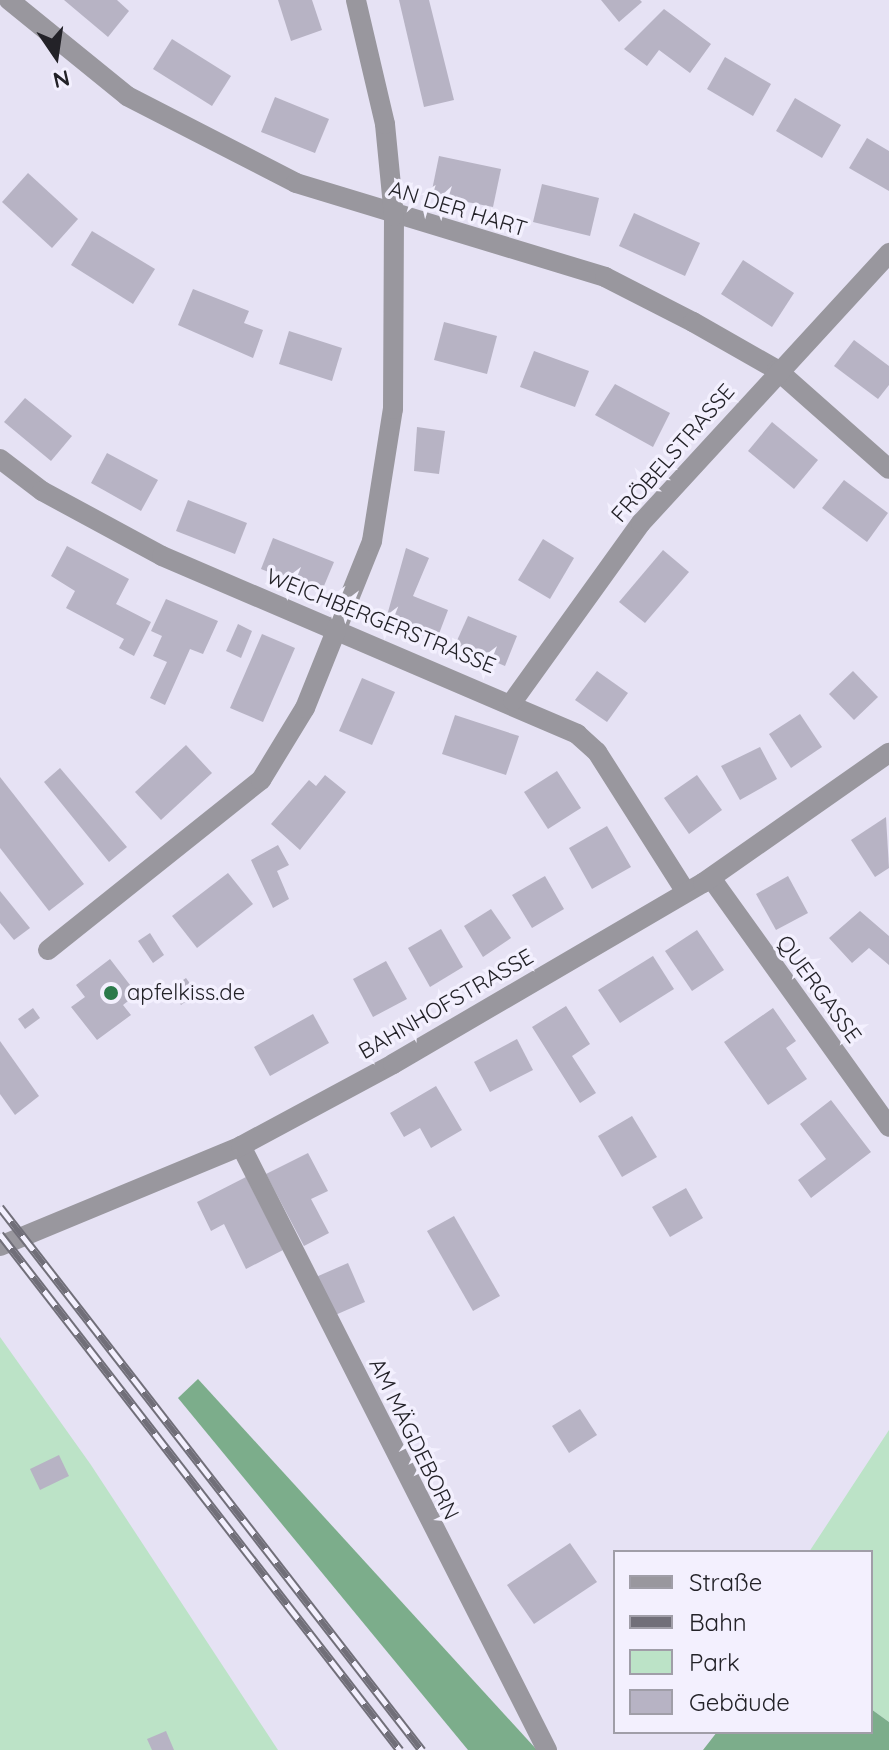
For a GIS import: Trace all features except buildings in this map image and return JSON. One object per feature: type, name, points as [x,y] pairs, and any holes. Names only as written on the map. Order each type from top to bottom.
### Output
[{"type":"street","name":"AN DER HART","points":[[9,0],[127,96],[202,138],[296,183],[394,216],[605,277],[777,370],[889,469]]},
{"type":"street","points":[[48,950],[240,804],[292,732],[372,541],[393,409],[394,216],[385,124],[356,0]]},
{"type":"street","name":"FRÖBELSTRASSE","points":[[513,701],[641,523],[777,370],[889,253]]},
{"type":"street","name":"WEICHBERGERSTRASSE","points":[[0,459],[42,491],[162,556],[513,701],[597,752],[686,892]]},
{"type":"street","name":"BAHNHOFSTRASSE","points":[[0,1246],[241,1146],[711,878],[889,753]]},
{"type":"street","name":"QUERGASSE","points":[[711,878],[889,1127]]},
{"type":"street","name":"AM MÄGDEBORN","points":[[241,1146],[547,1750]]},
{"type":"green space","points":[[0,1337],[91,1465],[278,1750],[0,1750]]},
{"type":"green space","points":[[198,1379],[537,1750],[468,1750],[178,1398]]},
{"type":"green space","points":[[889,1430],[889,1722],[873,1710],[873,1550],[810,1550]]},
{"type":"green space","points":[[873,1710],[889,1722],[889,1750],[703,1750],[715,1734],[873,1734]]},
{"type":"railway","points":[[0,1207],[422,1750]]},
{"type":"railway","points":[[0,1234],[400,1750]]},
{"type":"place","name":"apfelkiss.de","points":[[111,993]]}]
